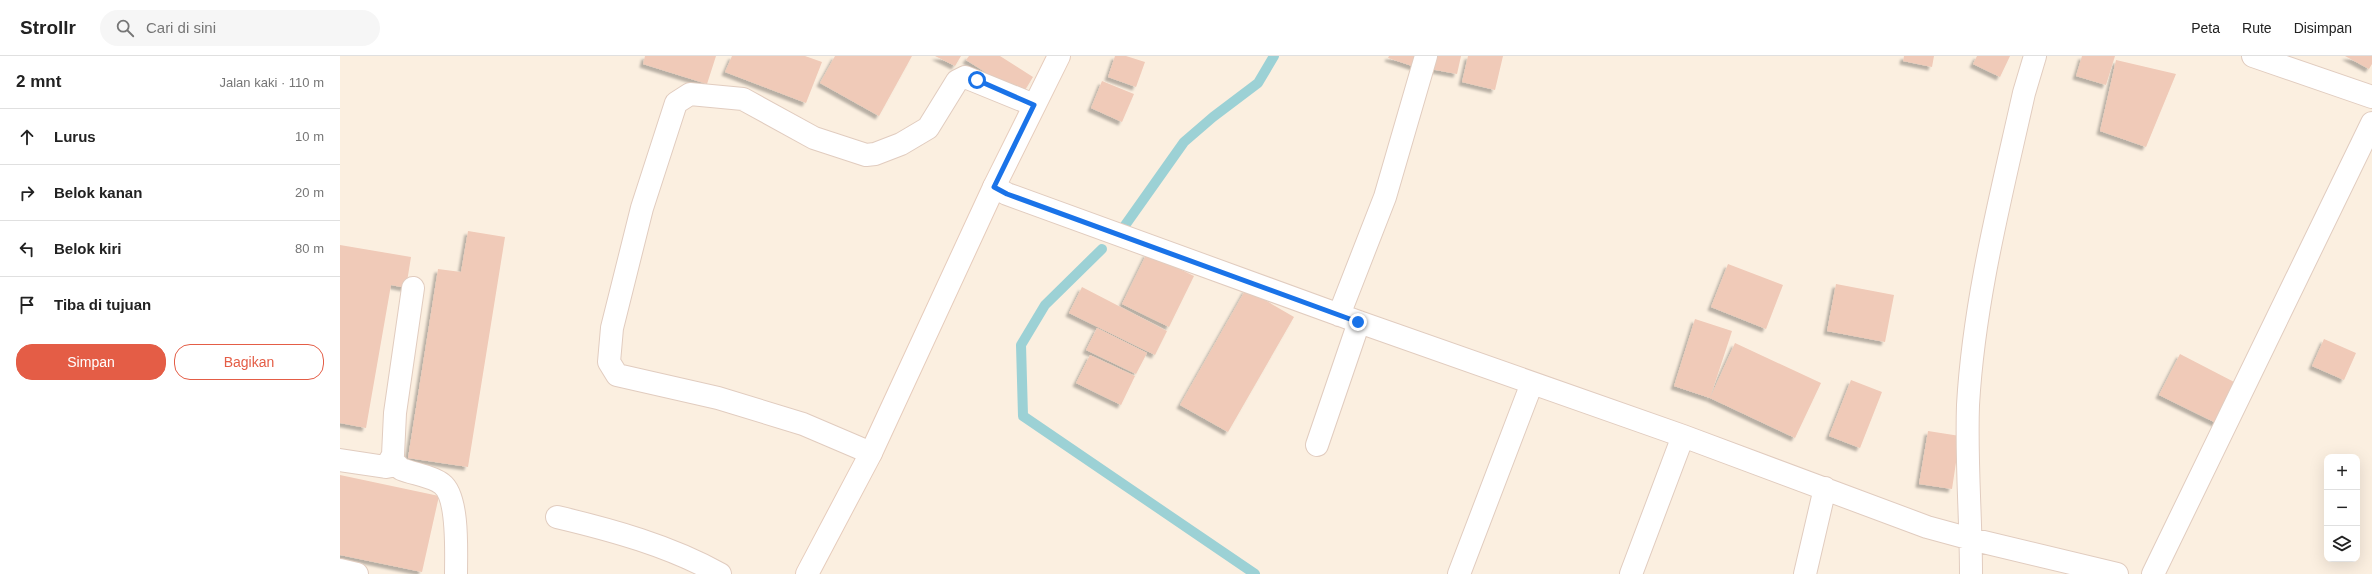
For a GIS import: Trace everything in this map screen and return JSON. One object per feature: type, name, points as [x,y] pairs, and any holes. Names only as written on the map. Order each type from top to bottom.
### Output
[{"type":"street","points":[[807,574],[871,453],[994,187],[1059,56]]},
{"type":"street","points":[[1317,445],[1349,319],[1426,56]]},
{"type":"street","points":[[1971,574],[1971,540],[1967,484],[1968,405],[1975,327],[2020,108],[2035,56]]},
{"type":"street","points":[[2253,56],[2372,97]]},
{"type":"street","points":[[871,453],[803,424],[718,398],[617,375],[613,372],[609,362],[612,328],[642,208],[676,103],[690,94],[743,99],[814,138],[866,155],[875,154],[901,144],[928,128],[957,81],[965,77],[1034,105]]},
{"type":"street","points":[[2153,574],[2372,123]]},
{"type":"street","points":[[994,187],[1007,194],[1349,319],[1683,436],[1927,527],[1971,540],[2117,574]]},
{"type":"street","points":[[386,467],[393,455],[395,413],[413,288]]},
{"type":"street","points":[[1459,574],[1532,383]]},
{"type":"street","points":[[1631,574],[1683,436]]},
{"type":"street","points":[[340,460],[386,467],[397,465],[401,469],[439,482],[450,492],[455,537],[456,574]]},
{"type":"street","points":[[1805,574],[1825,488]]},
{"type":"street","points":[[557,517],[608,529],[666,551],[720,574]]},
{"type":"street","points":[[340,570],[357,574]]},
{"type":"building","points":[[645,56],[716,56],[707,84],[643,64]]},
{"type":"building","points":[[732,56],[805,56],[822,62],[806,103],[725,72]]},
{"type":"building","points":[[835,56],[912,56],[879,116],[820,83]]},
{"type":"building","points":[[935,56],[961,56],[955,66]]},
{"type":"building","points":[[969,56],[1000,56],[1033,77],[1022,95],[966,60]]},
{"type":"building","points":[[1115,56],[1126,56],[1145,62],[1136,87],[1108,77]]},
{"type":"building","points":[[1389,56],[1422,56],[1418,68],[1388,58]]},
{"type":"building","points":[[1433,56],[1461,56],[1457,74],[1430,69]]},
{"type":"building","points":[[1468,56],[1503,56],[1495,90],[1462,82]]},
{"type":"building","points":[[1904,56],[1934,56],[1932,67],[1903,61]]},
{"type":"building","points":[[1977,56],[2010,56],[2000,77],[1973,64]]},
{"type":"building","points":[[2082,56],[2115,56],[2106,85],[2076,76]]},
{"type":"building","points":[[2345,56],[2372,56],[2372,64],[2369,69]]},
{"type":"building","points":[[2116,60],[2176,74],[2146,147],[2100,131]]},
{"type":"building","points":[[1102,81],[1134,94],[1122,122],[1091,108]]},
{"type":"building","points":[[468,231],[505,237],[468,467],[408,458],[438,269],[461,272]]},
{"type":"building","points":[[340,245],[411,257],[406,288],[391,285],[366,428],[340,423]]},
{"type":"building","points":[[1147,253],[1194,276],[1169,327],[1122,304]]},
{"type":"building","points":[[1728,264],[1783,285],[1766,329],[1711,307]]},
{"type":"building","points":[[1836,284],[1894,295],[1885,342],[1827,331]]},
{"type":"building","points":[[1082,287],[1167,331],[1155,355],[1069,313]]},
{"type":"building","points":[[1246,289],[1294,317],[1228,432],[1180,405]]},
{"type":"building","points":[[1695,319],[1732,331],[1710,398],[1674,386]]},
{"type":"building","points":[[1097,328],[1147,353],[1136,374],[1086,350]]},
{"type":"building","points":[[2324,339],[2356,353],[2344,380],[2312,366]]},
{"type":"building","points":[[1735,343],[1821,383],[1795,438],[1710,398]]},
{"type":"building","points":[[2180,354],[2238,384],[2218,424],[2159,395]]},
{"type":"building","points":[[1090,355],[1135,376],[1121,405],[1076,383]]},
{"type":"building","points":[[1851,380],[1882,392],[1860,448],[1829,436]]},
{"type":"building","points":[[1928,431],[1960,436],[1952,489],[1919,484]]},
{"type":"building","points":[[340,475],[439,496],[422,572],[340,555]]},
{"type":"waterway","points":[[1121,231],[1184,142],[1213,117],[1258,83],[1274,56]]},
{"type":"waterway","points":[[1102,249],[1045,305],[1021,345],[1023,416],[1255,574]]},
{"type":"route","points":[[977,80],[1034,105],[994,187],[1007,194],[1358,322]]}]
